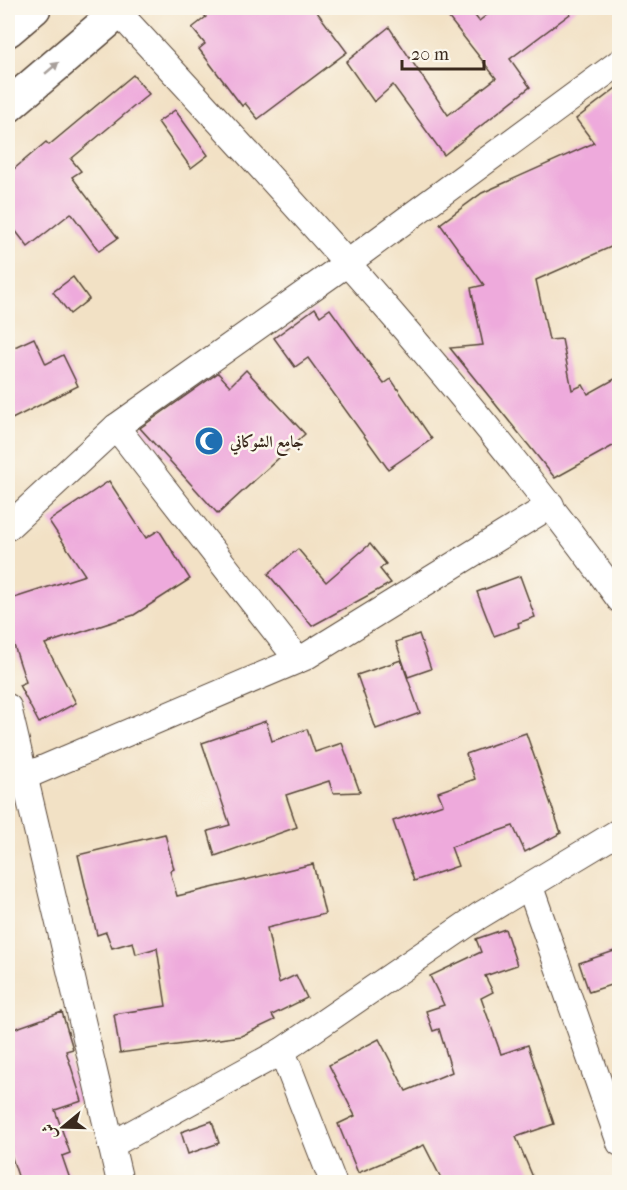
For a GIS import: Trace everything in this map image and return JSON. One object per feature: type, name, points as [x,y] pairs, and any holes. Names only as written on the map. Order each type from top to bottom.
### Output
[{"type":"main road","points":[[8,30],[34,8]]},
{"type":"main road","points":[[8,106],[121,10]]},
{"type":"street","points":[[121,10],[452,383],[551,505],[620,600]]},
{"type":"street","points":[[8,527],[116,427],[346,264],[620,62]]},
{"type":"street","points":[[116,427],[298,660]]},
{"type":"street","points":[[26,776],[298,660],[551,505]]},
{"type":"street","points":[[8,707],[120,1182]]},
{"type":"street","points":[[111,1145],[282,1052],[478,916],[530,887],[620,831]]},
{"type":"street","points":[[530,887],[620,1143]]},
{"type":"street","points":[[282,1052],[333,1182]]},
{"type":"building","points":[[198,8],[314,8],[347,52],[258,119],[245,103],[242,106],[199,49],[205,44],[192,28],[206,17]]},
{"type":"building","points":[[441,8],[469,8],[479,21],[496,8],[578,8],[510,59],[530,87],[444,155],[393,85],[374,102],[346,62],[389,27],[448,115],[496,78]]},
{"type":"building","points":[[133,75],[149,94],[71,159],[81,171],[72,177],[118,238],[99,251],[71,213],[28,247],[8,221],[8,174],[46,142],[49,145]]},
{"type":"building","points":[[620,85],[620,243],[536,280],[549,340],[562,339],[572,390],[583,385],[588,394],[620,376],[620,442],[555,478],[450,348],[483,345],[471,288],[484,285],[440,224],[482,193],[594,143],[576,119]]},
{"type":"building","points":[[175,110],[208,155],[191,168],[158,122]]},
{"type":"building","points":[[73,277],[89,299],[70,314],[53,292]]},
{"type":"building","points":[[315,308],[320,316],[330,309],[384,384],[391,379],[432,439],[388,469],[308,358],[295,367],[274,338]]},
{"type":"building","points":[[34,338],[46,364],[63,355],[78,386],[8,421],[8,350]]},
{"type":"building","points":[[246,370],[305,434],[218,514],[140,428],[218,373],[230,386]]},
{"type":"building","points":[[109,481],[146,538],[159,530],[190,579],[134,615],[45,644],[76,703],[39,723],[19,685],[26,682],[8,627],[8,600],[85,575],[49,521]]},
{"type":"building","points":[[370,544],[386,564],[380,569],[391,583],[312,626],[268,574],[298,549],[326,582]]},
{"type":"building","points":[[520,576],[535,617],[518,623],[519,627],[494,636],[477,592]]},
{"type":"building","points":[[419,634],[431,669],[408,677],[396,642]]},
{"type":"building","points":[[401,660],[420,713],[376,729],[357,675]]},
{"type":"building","points":[[266,721],[272,741],[307,729],[315,752],[342,743],[360,792],[333,793],[329,781],[286,795],[297,827],[215,856],[208,831],[230,825],[202,743]]},
{"type":"building","points":[[526,733],[561,833],[525,852],[513,826],[451,847],[458,866],[414,881],[393,821],[443,804],[438,792],[475,779],[466,754]]},
{"type":"building","points":[[165,834],[174,869],[170,871],[177,896],[313,864],[325,914],[267,928],[279,983],[296,975],[307,998],[272,1015],[275,1020],[241,1036],[120,1053],[114,1014],[166,1006],[157,948],[136,954],[133,942],[112,948],[106,932],[97,935],[78,855]]},
{"type":"building","points":[[505,929],[517,965],[485,976],[493,992],[481,998],[501,1054],[528,1045],[554,1124],[516,1137],[535,1182],[443,1182],[424,1145],[358,1173],[338,1124],[355,1116],[329,1065],[379,1039],[406,1091],[452,1072],[439,1029],[433,1031],[426,1011],[444,1005],[430,976],[481,952],[476,939]]},
{"type":"building","points":[[620,949],[620,982],[589,992],[579,963]]},
{"type":"building","points":[[62,1012],[73,1049],[66,1051],[82,1101],[55,1110],[70,1153],[62,1156],[71,1182],[20,1182],[8,1146],[8,1031]]},
{"type":"building","points":[[212,1121],[219,1143],[188,1154],[181,1132]]},
{"type":"place","name":"جامع الشوكاني","points":[[209,441]]}]
